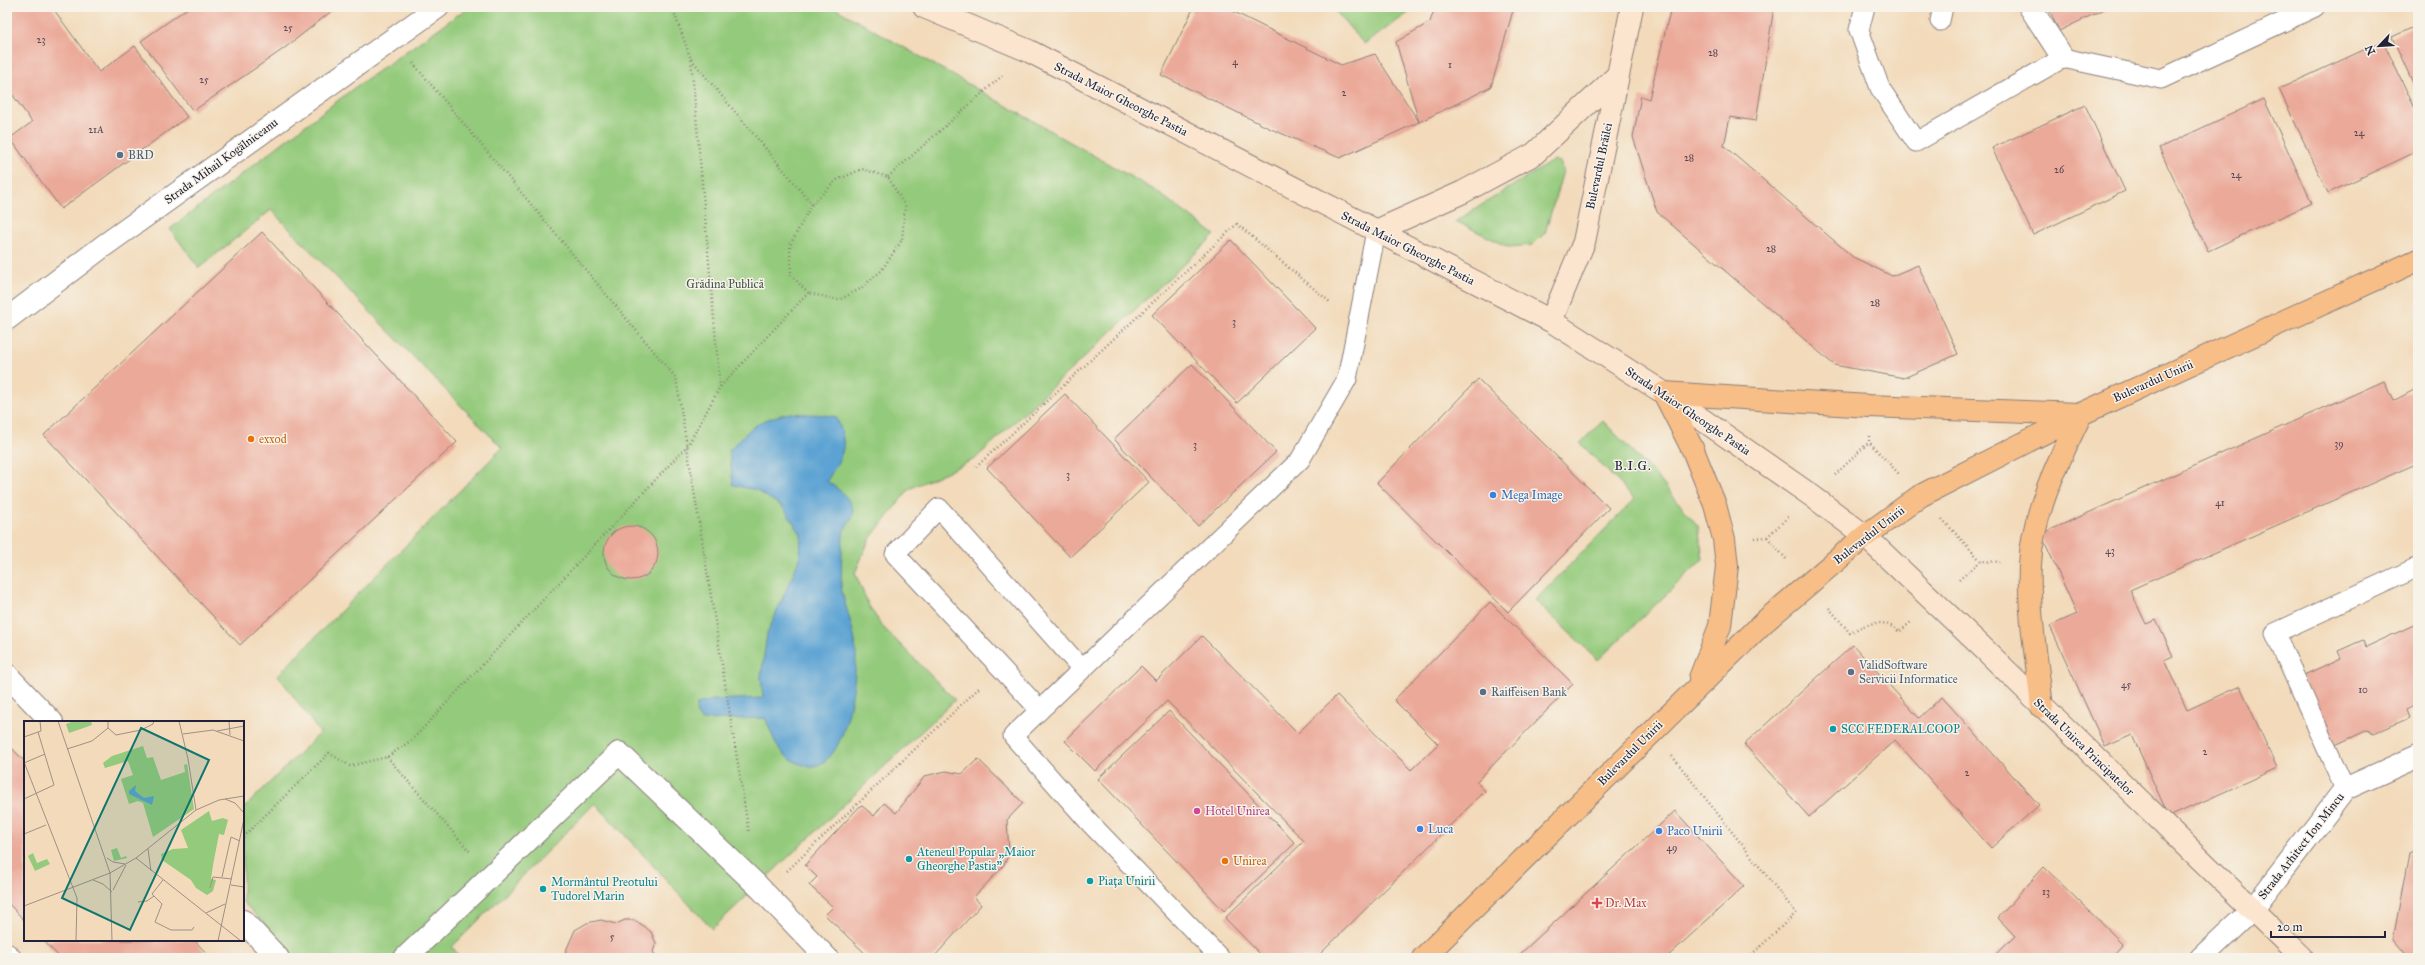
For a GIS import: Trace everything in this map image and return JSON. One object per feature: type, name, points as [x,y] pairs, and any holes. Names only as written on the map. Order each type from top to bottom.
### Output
[{"type":"main road","name":"Strada Maior Gheorghe Pastia","points":[[924,7],[1029,52],[1551,321],[1664,393],[1812,496],[1865,536]]},
{"type":"main road","name":"Bulevardul Brăilei","points":[[1551,321],[1584,242],[1632,7]]},
{"type":"main road","points":[[1376,231],[1463,192],[1534,154],[1618,75]]},
{"type":"main road","name":"Bulevardul Unirii","points":[[1423,958],[1698,685],[1769,617],[1865,536],[1920,496],[2081,414],[2418,260]]},
{"type":"main road","points":[[1664,393],[1869,406],[2081,414],[2060,458],[2038,520],[2030,564],[2030,602],[2042,707]]},
{"type":"main road","points":[[1664,393],[1693,450],[1715,505],[1724,539],[1727,566],[1720,626],[1698,685]]},
{"type":"main road","name":"Strada Unirea Principatelor","points":[[1865,536],[2302,958]]},
{"type":"street","name":"Strada Mihail Kogălniceanu","points":[[7,319],[128,228],[438,7]]},
{"type":"street","points":[[2030,7],[2063,58]]},
{"type":"street","points":[[7,675],[51,721]]},
{"type":"street","points":[[404,958],[490,874],[619,753],[761,890],[827,958]]},
{"type":"street","name":"Strada Arhitect Ion Mincu","points":[[2201,958],[2252,909],[2345,789],[2418,756]]},
{"type":"street","points":[[244,922],[278,958]]},
{"type":"street","points":[[7,955],[10,958]]},
{"type":"lane","points":[[1866,7],[1859,30],[1880,88],[1916,142],[2063,58],[2161,79],[2315,7]]},
{"type":"lane","points":[[1220,958],[1090,823],[1013,736],[1300,460],[1347,379],[1376,231]]},
{"type":"lane","points":[[1040,710],[895,554],[939,508],[1082,669]]},
{"type":"lane","points":[[2345,789],[2275,633],[2418,567]]},
{"type":"path","points":[[672,7],[691,59],[720,387]]},
{"type":"path","points":[[394,39],[676,378],[688,444],[750,839]]},
{"type":"path","points":[[888,177],[1029,52]]},
{"type":"path","points":[[691,59],[812,204]]},
{"type":"path","points":[[862,169],[888,177],[905,206],[902,240],[881,271],[860,289],[839,300],[808,293],[791,275],[790,245],[812,204],[837,180],[862,169]]},
{"type":"path","points":[[976,467],[1237,224],[1358,325]]},
{"type":"path","points":[[244,836],[329,753],[350,766],[387,757],[412,740],[688,444],[720,387],[808,293]]},
{"type":"path","points":[[1869,442],[1981,560]]},
{"type":"path","points":[[1850,633],[1863,626],[1876,622],[1892,625],[1899,632]]},
{"type":"path","points":[[761,890],[1001,668]]},
{"type":"path","points":[[1652,731],[1796,913],[1748,958]]},
{"type":"path","points":[[387,757],[490,874]]},
{"type":"green space","name":"Grădina Publică","points":[[469,7],[833,7],[1156,191],[1215,235],[975,459],[909,489],[869,540],[855,573],[869,606],[882,626],[955,700],[712,929],[595,803],[452,947],[461,958],[297,958],[244,903],[244,808],[320,733],[278,675],[502,448],[271,210],[199,268],[170,229],[354,88]]},
{"type":"green space","points":[[1332,7],[1417,7],[1364,44]]},
{"type":"green space","points":[[1554,160],[1560,162],[1563,171],[1545,233],[1533,245],[1508,247],[1456,221]]},
{"type":"green space","points":[[1603,421],[1658,478],[1698,526],[1703,559],[1598,660],[1535,600],[1635,499],[1580,443]]},
{"type":"water","points":[[790,413],[836,417],[843,436],[843,444],[837,464],[827,481],[845,496],[853,511],[852,517],[845,528],[843,535],[841,586],[855,640],[855,676],[847,718],[840,739],[831,755],[819,765],[803,765],[783,753],[775,741],[765,718],[701,720],[696,713],[697,704],[713,700],[763,698],[761,677],[767,634],[800,558],[801,534],[783,507],[756,490],[733,485],[729,451],[749,430],[755,426],[770,419]]},
{"type":"building","points":[[7,7],[52,7],[99,72],[135,46],[187,117],[61,209],[10,138],[32,122],[7,87]]},
{"type":"building","points":[[189,7],[337,7],[282,50],[193,111],[141,41]]},
{"type":"building","points":[[1194,7],[1224,7],[1341,65],[1375,54],[1419,122],[1340,158],[1271,129],[1161,75]]},
{"type":"building","points":[[1435,7],[1514,7],[1491,87],[1419,122],[1396,42],[1430,22]]},
{"type":"building","points":[[1671,7],[1774,7],[1756,121],[1730,117],[1724,146],[1853,257],[1892,276],[1918,265],[1958,354],[1904,378],[1834,365],[1657,212],[1633,137],[1641,96],[1649,99]]},
{"type":"building","points":[[2048,7],[2109,7],[2059,31]]},
{"type":"building","points":[[2418,25],[2418,94],[2392,37]]},
{"type":"building","points":[[2383,41],[2418,115],[2418,151],[2328,193],[2279,89]]},
{"type":"building","points":[[2264,99],[2312,203],[2208,251],[2159,148]]},
{"type":"building","points":[[2085,105],[2125,191],[2033,235],[1992,148]]},
{"type":"building","name":"exxod","points":[[262,232],[457,442],[240,645],[44,435]]},
{"type":"building","points":[[1231,240],[1315,328],[1237,403],[1152,315]]},
{"type":"building","points":[[1192,364],[1276,452],[1198,526],[1114,439]]},
{"type":"building","name":"Mega Image","points":[[1478,379],[1609,508],[1508,612],[1377,483]]},
{"type":"building","points":[[2384,381],[2393,401],[2418,388],[2418,463],[2130,590],[2146,624],[2156,620],[2173,656],[2164,660],[2187,710],[2240,686],[2277,768],[2169,817],[2132,735],[2105,747],[2050,626],[2077,614],[2041,534]]},
{"type":"building","points":[[1065,394],[1149,482],[1070,557],[987,468]]},
{"type":"building","points":[[631,526],[641,528],[650,534],[656,543],[658,553],[656,563],[650,572],[641,578],[631,580],[621,578],[612,572],[606,563],[604,553],[606,543],[612,534],[621,528]]},
{"type":"building","points":[[1490,602],[1573,684],[1476,782],[1485,791],[1316,958],[1264,958],[1225,918],[1304,841],[1167,701],[1095,771],[1065,741],[1141,666],[1156,681],[1202,636],[1298,733],[1337,695],[1411,770],[1438,744],[1394,700]]},
{"type":"building","points":[[2418,623],[2418,704],[2406,710],[2409,718],[2373,734],[2368,730],[2333,746],[2302,676],[2341,658],[2338,651],[2363,640],[2366,647]]},
{"type":"building","name":"SCC FEDERALCOOP","points":[[1853,645],[1919,718],[1942,697],[2039,805],[1991,848],[1895,740],[1809,817],[1744,744]]},
{"type":"building","name":"Hotel Unirea","points":[[1169,711],[1295,843],[1224,911],[1098,779]]},
{"type":"building","points":[[7,743],[24,761],[24,920],[7,902]]},
{"type":"building","name":"Ateneul Popular „Maior Gheorghe Pastia”","points":[[978,759],[1023,803],[1007,820],[1009,853],[1004,865],[974,897],[981,905],[933,958],[870,958],[825,915],[833,907],[809,885],[817,877],[805,865],[861,805],[874,816],[884,803],[896,813],[925,776],[946,771],[962,774]]},
{"type":"building","points":[[1675,811],[1744,886],[1666,958],[1522,958],[1519,955]]},
{"type":"building","points":[[2418,849],[2418,958],[2408,958],[2393,940],[2409,853]]},
{"type":"building","points":[[2044,867],[2123,944],[2111,958],[1993,958],[2015,936],[1998,918]]},
{"type":"building","points":[[601,920],[616,924],[625,920],[634,920],[644,926],[651,932],[656,943],[653,952],[658,958],[568,958],[565,953],[575,930],[587,923]]},
{"type":"building","points":[[44,941],[195,941],[211,958],[60,958]]},
{"type":"place","name":"BRD","points":[[120,155]]},
{"type":"place","name":"exxod","points":[[251,439]]},
{"type":"place","name":"Mega Image","points":[[1493,495]]},
{"type":"place","name":"ValidSoftware Servicii Informatice","points":[[1851,672]]},
{"type":"place","name":"Raiffeisen Bank","points":[[1483,692]]},
{"type":"place","name":"SCC FEDERALCOOP","points":[[1833,729]]},
{"type":"place","name":"Hotel Unirea","points":[[1197,811]]},
{"type":"place","name":"Luca","points":[[1420,829]]},
{"type":"place","name":"Paco Unirii","points":[[1659,831]]},
{"type":"place","name":"Ateneul Popular „Maior Gheorghe Pastia”","points":[[909,859]]},
{"type":"place","name":"Unirea","points":[[1225,861]]},
{"type":"place","name":"Piața Unirii","points":[[1090,881]]},
{"type":"place","name":"Mormântul Preotului Tudorel Marin","points":[[543,889]]},
{"type":"place","name":"Dr. Max","points":[[1597,903]]},
{"type":"district","name":"B.I.G.","points":[[1633,466]]}]
